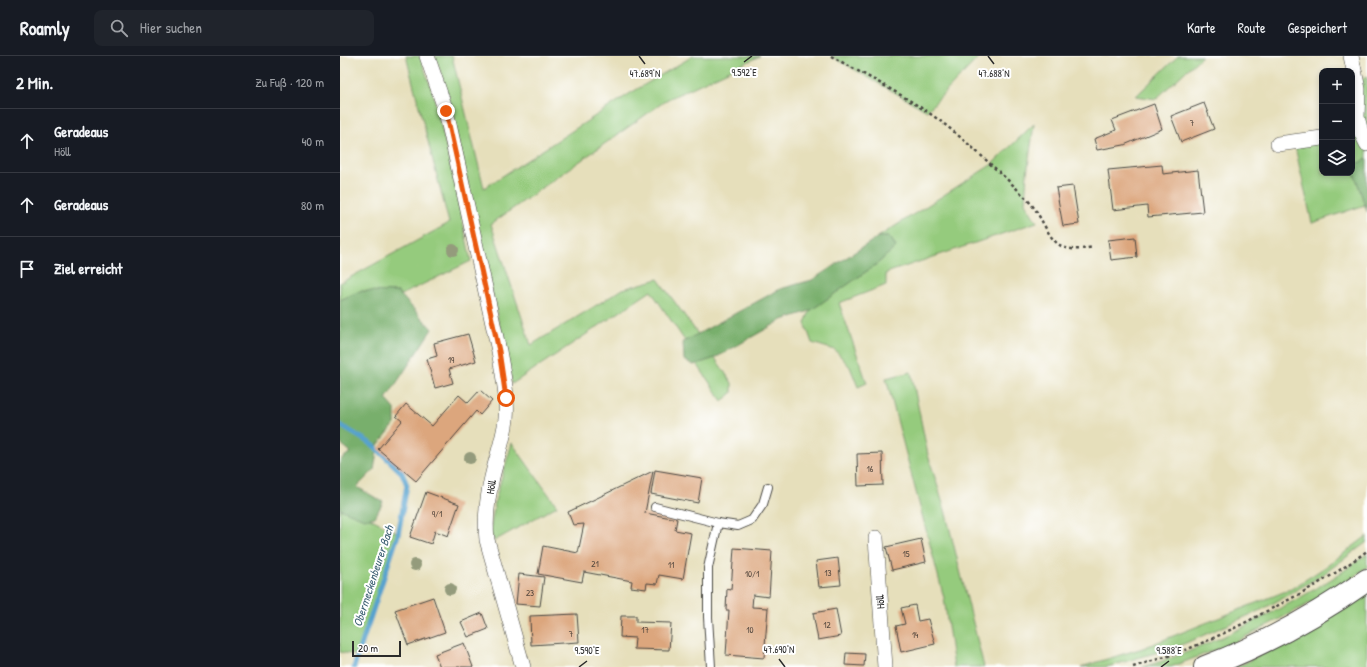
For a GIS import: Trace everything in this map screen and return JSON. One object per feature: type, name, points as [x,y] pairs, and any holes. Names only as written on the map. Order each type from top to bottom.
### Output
[{"type":"main road","points":[[1205,667],[1262,643],[1345,595],[1367,580]]},
{"type":"street","name":"Höll","points":[[427,56],[446,111],[499,351],[506,398],[506,419],[491,482],[486,524],[487,540],[523,667]]},
{"type":"street","points":[[1351,56],[1358,89],[1360,136]]},
{"type":"street","points":[[1278,144],[1319,138]]},
{"type":"street","name":"Höll","points":[[876,538],[885,667]]},
{"type":"lane","points":[[655,507],[718,523],[738,526],[752,520],[763,504],[768,487]]},
{"type":"lane","points":[[711,667],[708,617],[708,568],[718,523]]},
{"type":"path","points":[[831,56],[927,111],[956,134],[1024,196],[1037,212],[1047,231],[1055,242],[1063,248],[1079,250],[1093,247]]},
{"type":"path","points":[[1133,667],[1187,649],[1249,621],[1315,586],[1367,551]]},
{"type":"green space","points":[[406,56],[420,56],[433,93],[453,175],[471,261],[401,295],[398,292],[360,291],[340,300],[340,283],[449,223]]},
{"type":"green space","points":[[435,56],[452,56],[484,188],[629,94],[693,56],[760,56],[668,99],[491,224],[531,345],[623,289],[658,279],[698,334],[685,341],[651,291],[512,384],[471,196],[444,83]]},
{"type":"green space","points":[[831,56],[980,56],[927,111]]},
{"type":"green space","points":[[1178,56],[1202,56],[1156,99],[1136,96]]},
{"type":"green space","points":[[1367,76],[1367,159],[1355,165],[1355,133],[1360,132],[1357,83]]},
{"type":"green space","points":[[1034,124],[1027,174],[1025,203],[1037,222],[886,273],[886,285],[839,303],[867,383],[858,387],[850,367],[835,350],[812,343],[805,323],[810,311],[877,264],[896,247],[890,237],[878,237],[991,165]]},
{"type":"green space","points":[[1319,138],[1319,176],[1355,175],[1365,205],[1312,223],[1294,142]]},
{"type":"green space","points":[[1367,159],[1367,212],[1355,175],[1355,165]]},
{"type":"green space","points":[[878,237],[890,237],[896,247],[877,264],[810,311],[782,320],[715,358],[694,365],[684,360],[683,342],[780,289],[812,280]]},
{"type":"green space","points":[[360,291],[398,292],[432,329],[386,399],[395,409],[395,424],[378,445],[374,470],[357,487],[383,502],[375,517],[364,519],[340,509],[340,460],[351,452],[340,443],[340,300]]},
{"type":"green space","points":[[715,358],[732,383],[732,393],[722,401],[697,364]]},
{"type":"green space","points":[[911,372],[928,455],[945,510],[984,667],[954,667],[944,598],[886,378]]},
{"type":"green space","points":[[512,443],[557,506],[494,541],[490,531],[496,497]]},
{"type":"green space","points":[[340,502],[398,533],[356,655],[340,652]]},
{"type":"green space","points":[[1367,536],[1367,542],[1321,576],[1263,609],[1179,646],[1107,667],[1081,667],[1143,648],[1291,589],[1327,566]]},
{"type":"green space","points":[[1367,554],[1367,567],[1353,577],[1318,599],[1231,644],[1171,667],[1142,667],[1158,663],[1219,639],[1290,603],[1342,572]]},
{"type":"green space","points":[[1367,591],[1367,666],[1350,667],[1349,664],[1338,667],[1233,667],[1245,663],[1307,629]]},
{"type":"building","points":[[1204,103],[1214,129],[1181,142],[1171,116]]},
{"type":"building","points":[[1154,104],[1162,129],[1124,145],[1097,150],[1094,139],[1116,130],[1112,120]]},
{"type":"building","points":[[1162,165],[1163,174],[1198,170],[1203,212],[1148,217],[1147,206],[1113,210],[1108,170]]},
{"type":"building","points":[[1073,186],[1079,224],[1063,226],[1056,188]]},
{"type":"building","points":[[1135,237],[1137,257],[1111,260],[1108,240]]},
{"type":"building","points":[[468,334],[476,361],[449,369],[453,383],[435,388],[427,359],[437,356],[434,343]]},
{"type":"building","points":[[480,390],[492,401],[480,415],[476,411],[416,481],[378,449],[402,421],[396,416],[406,404],[432,426],[459,395],[468,403]]},
{"type":"building","points":[[882,453],[883,485],[858,486],[857,454]]},
{"type":"building","points":[[655,470],[702,478],[698,503],[651,494]]},
{"type":"building","points":[[653,471],[645,513],[677,519],[675,530],[691,533],[683,579],[659,575],[657,584],[647,583],[646,589],[631,587],[632,581],[584,572],[582,582],[538,574],[543,546],[578,553],[584,524],[573,525],[568,512]]},
{"type":"building","points":[[426,492],[459,504],[448,536],[435,531],[431,544],[410,537]]},
{"type":"building","points":[[921,539],[926,562],[892,570],[886,547]]},
{"type":"building","points":[[734,548],[772,551],[769,597],[753,595],[752,607],[768,608],[764,658],[726,655],[729,610],[726,610],[727,589],[731,590]]},
{"type":"building","points":[[838,558],[841,585],[819,587],[816,561]]},
{"type":"building","points":[[519,574],[544,577],[540,606],[516,604]]},
{"type":"building","points":[[433,597],[445,632],[408,645],[395,610]]},
{"type":"building","points":[[915,605],[918,621],[928,619],[935,644],[901,652],[896,626],[905,624],[901,608]]},
{"type":"building","points":[[836,609],[841,636],[818,640],[813,613]]},
{"type":"building","points":[[482,613],[488,629],[468,637],[461,622]]},
{"type":"building","points":[[577,614],[579,642],[531,645],[530,616]]},
{"type":"building","points":[[621,616],[636,616],[636,622],[671,623],[669,650],[634,649],[635,638],[620,637]]},
{"type":"building","points":[[464,643],[473,667],[440,667],[435,654]]},
{"type":"building","points":[[846,653],[865,654],[864,666],[845,665]]},
{"type":"waterway","name":"Obermeckenbeurer Bach","points":[[340,425],[373,445],[402,473],[407,485],[398,535],[354,667]]},
{"type":"route","points":[[446,111],[499,351],[504,376],[506,398]]}]
